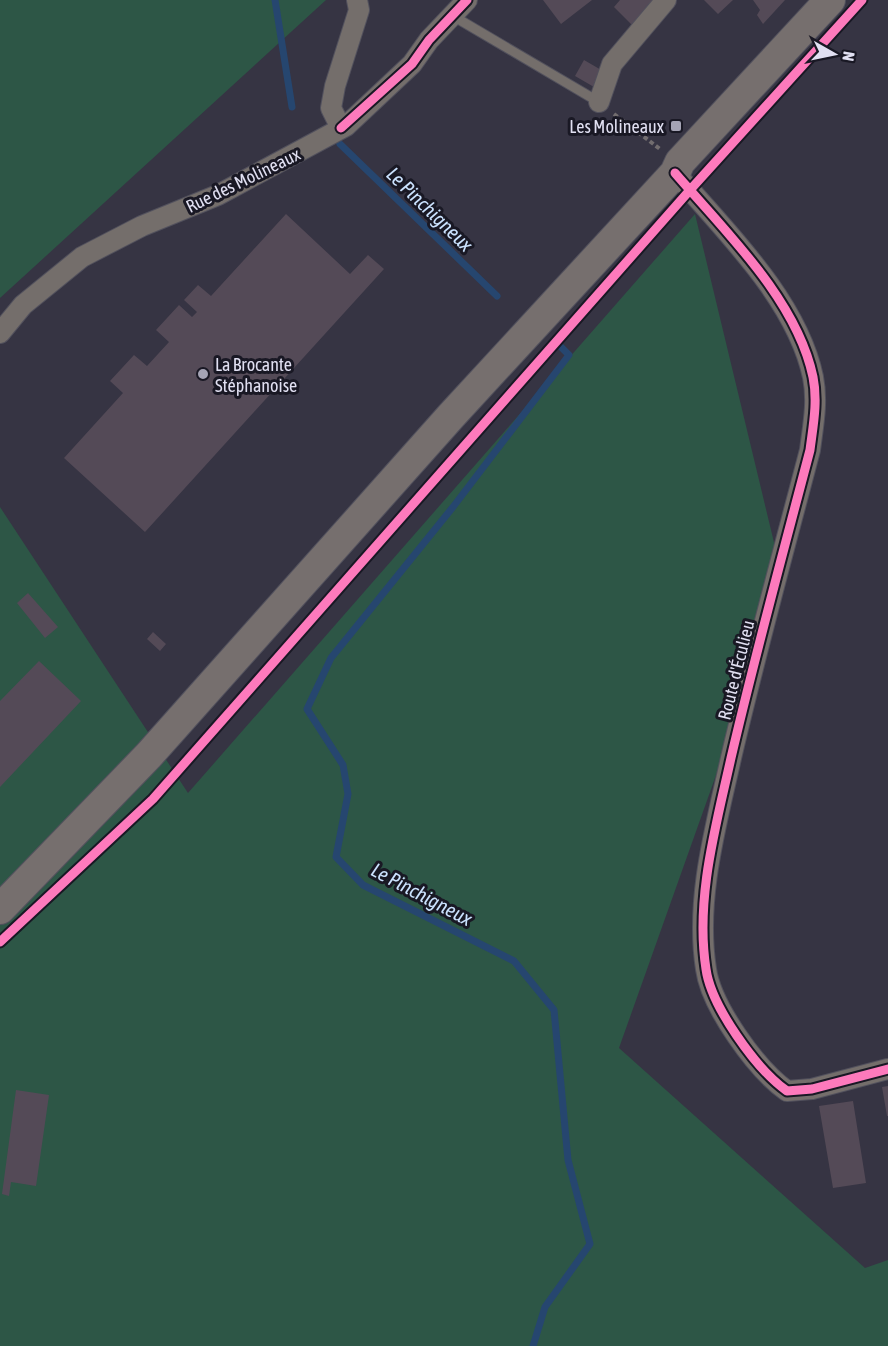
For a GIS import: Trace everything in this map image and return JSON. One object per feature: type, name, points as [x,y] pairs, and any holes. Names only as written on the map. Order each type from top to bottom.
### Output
[{"type":"main road","points":[[0,909],[149,755],[451,417],[830,0]]},
{"type":"street","points":[[341,128],[331,108],[335,86],[358,10],[357,0]]},
{"type":"street","name":"Rue des Molineaux","points":[[0,333],[23,305],[82,257],[142,226],[218,195],[341,128],[412,64],[467,0]]},
{"type":"street","points":[[599,102],[612,64],[666,0]]},
{"type":"street","name":"Route d'Éculieu","points":[[678,168],[777,297],[800,334],[813,377],[816,412],[810,450],[742,710],[720,809],[705,895],[703,943],[706,972],[740,1043],[772,1081],[786,1091],[812,1089],[888,1069]]},
{"type":"lane","points":[[453,16],[599,102]]},
{"type":"path","points":[[599,102],[678,168]]},
{"type":"green space","points":[[0,0],[326,0],[0,298]]},
{"type":"green space","points":[[695,214],[784,584],[619,1048],[865,1268],[888,1260],[888,1346],[0,1346],[0,507],[188,793]]},
{"type":"building","points":[[543,0],[592,0],[561,24]]},
{"type":"building","points":[[620,0],[660,0],[635,28],[614,7]]},
{"type":"building","points":[[704,0],[733,0],[718,14]]},
{"type":"building","points":[[753,0],[785,0],[763,24],[757,15],[760,10]]},
{"type":"building","points":[[584,60],[603,71],[594,87],[575,76]]},
{"type":"building","name":"La Brocante Stéphanoise","points":[[286,214],[350,274],[368,255],[384,269],[145,532],[64,458],[123,393],[110,381],[134,355],[147,366],[169,342],[156,330],[179,305],[192,317],[197,312],[184,300],[198,285],[211,296]]},
{"type":"building","points":[[28,593],[58,627],[45,638],[17,603]]},
{"type":"building","points":[[153,632],[166,644],[160,651],[147,639]]},
{"type":"building","points":[[39,661],[81,701],[0,787],[0,701]]},
{"type":"building","points":[[888,1086],[888,1116],[887,1116],[882,1087]]},
{"type":"building","points":[[16,1090],[49,1095],[36,1186],[11,1182],[9,1196],[2,1194]]},
{"type":"building","points":[[853,1101],[866,1183],[833,1188],[819,1106]]},
{"type":"waterway","name":"Le Pinchigneux","points":[[275,0],[292,107]]},
{"type":"waterway","name":"Le Pinchigneux","points":[[340,144],[497,296]]},
{"type":"waterway","name":"Le Pinchigneux","points":[[533,1346],[545,1307],[590,1244],[568,1160],[554,1010],[514,961],[363,885],[336,857],[348,794],[343,765],[307,709],[331,658],[453,507],[569,355],[558,344]]},
{"type":"cycle path","points":[[341,128],[412,64],[429,40],[467,0]]},
{"type":"cycle path","points":[[0,942],[153,799],[690,190],[862,0]]},
{"type":"cycle path","points":[[675,173],[757,268],[792,321],[805,349],[813,377],[815,396],[810,450],[750,681],[714,836],[703,916],[706,969],[716,1001],[737,1036],[762,1068],[787,1091],[812,1089],[888,1069]]},
{"type":"place","name":"Les Molineaux","points":[[676,126]]},
{"type":"place","name":"La Brocante Stéphanoise","points":[[203,374]]}]
